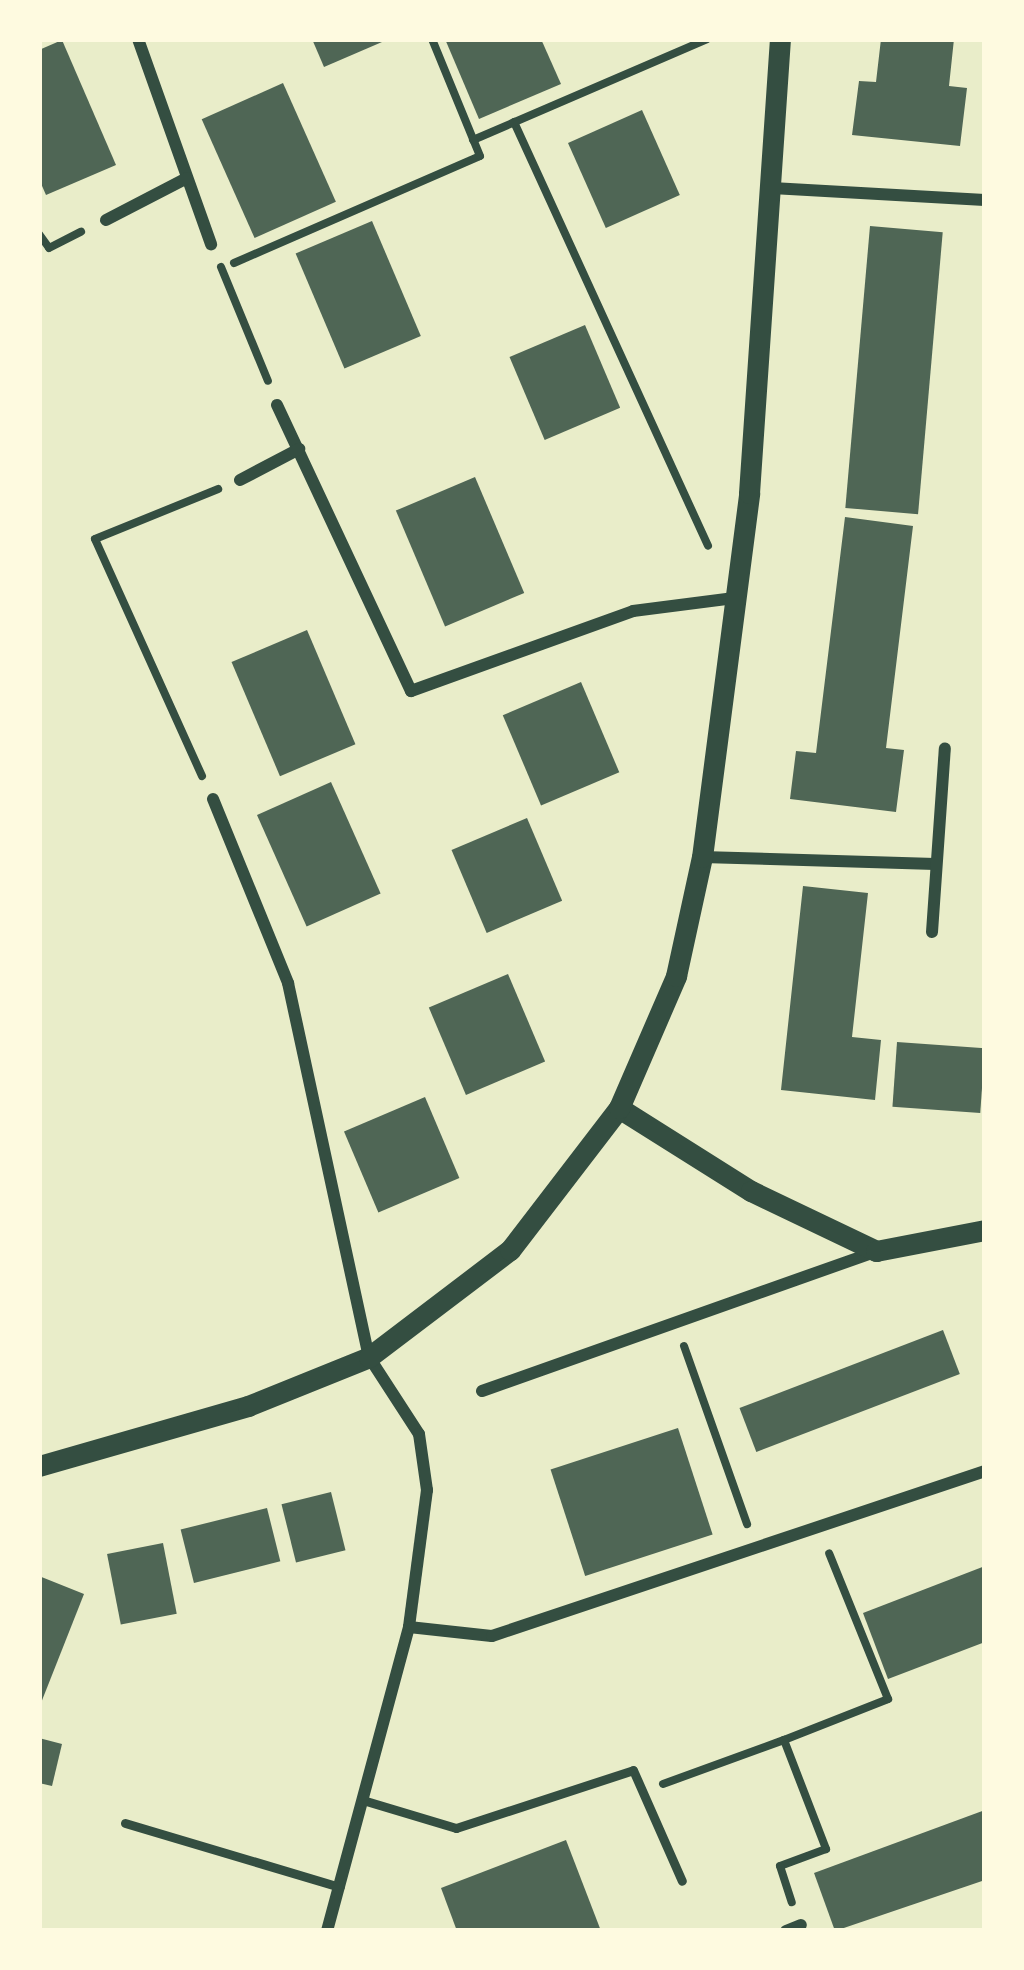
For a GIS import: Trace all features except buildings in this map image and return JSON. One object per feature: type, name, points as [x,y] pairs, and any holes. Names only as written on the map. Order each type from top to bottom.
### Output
[{"type":"street","points":[[138,39],[211,244]]},
{"type":"street","points":[[39,1466],[248,1406],[369,1357],[510,1250],[619,1108],[676,976],[702,857],[734,598],[772,188],[780,39]]},
{"type":"street","points":[[106,220],[187,178]]},
{"type":"street","points":[[772,188],[985,200]]},
{"type":"street","points":[[278,405],[411,691],[633,611],[734,598]]},
{"type":"street","points":[[240,479],[298,449]]},
{"type":"street","points":[[932,932],[945,748]]},
{"type":"street","points":[[213,799],[288,983],[369,1357],[418,1434],[424,1472],[410,1627],[327,1931]]},
{"type":"street","points":[[702,857],[935,864]]},
{"type":"street","points":[[619,1108],[751,1192],[876,1252]]},
{"type":"street","points":[[482,1391],[876,1252],[985,1230]]},
{"type":"street","points":[[410,1627],[492,1636],[985,1471]]},
{"type":"street","points":[[786,1931],[801,1925]]},
{"type":"lane","points":[[366,1801],[456,1828],[632,1770],[682,1880]]},
{"type":"lane","points":[[125,1823],[340,1887]]},
{"type":"path","points":[[222,268],[480,156],[432,39]]},
{"type":"path","points":[[472,140],[707,39]]},
{"type":"path","points":[[514,122],[734,598]]},
{"type":"path","points":[[39,234],[49,248],[106,220]]},
{"type":"path","points":[[211,244],[278,405]]},
{"type":"path","points":[[213,799],[95,539],[240,479]]},
{"type":"path","points":[[676,1323],[756,1548]]},
{"type":"path","points":[[642,1791],[888,1699],[819,1527]]},
{"type":"path","points":[[784,1740],[826,1849],[780,1866],[801,1925]]}]
